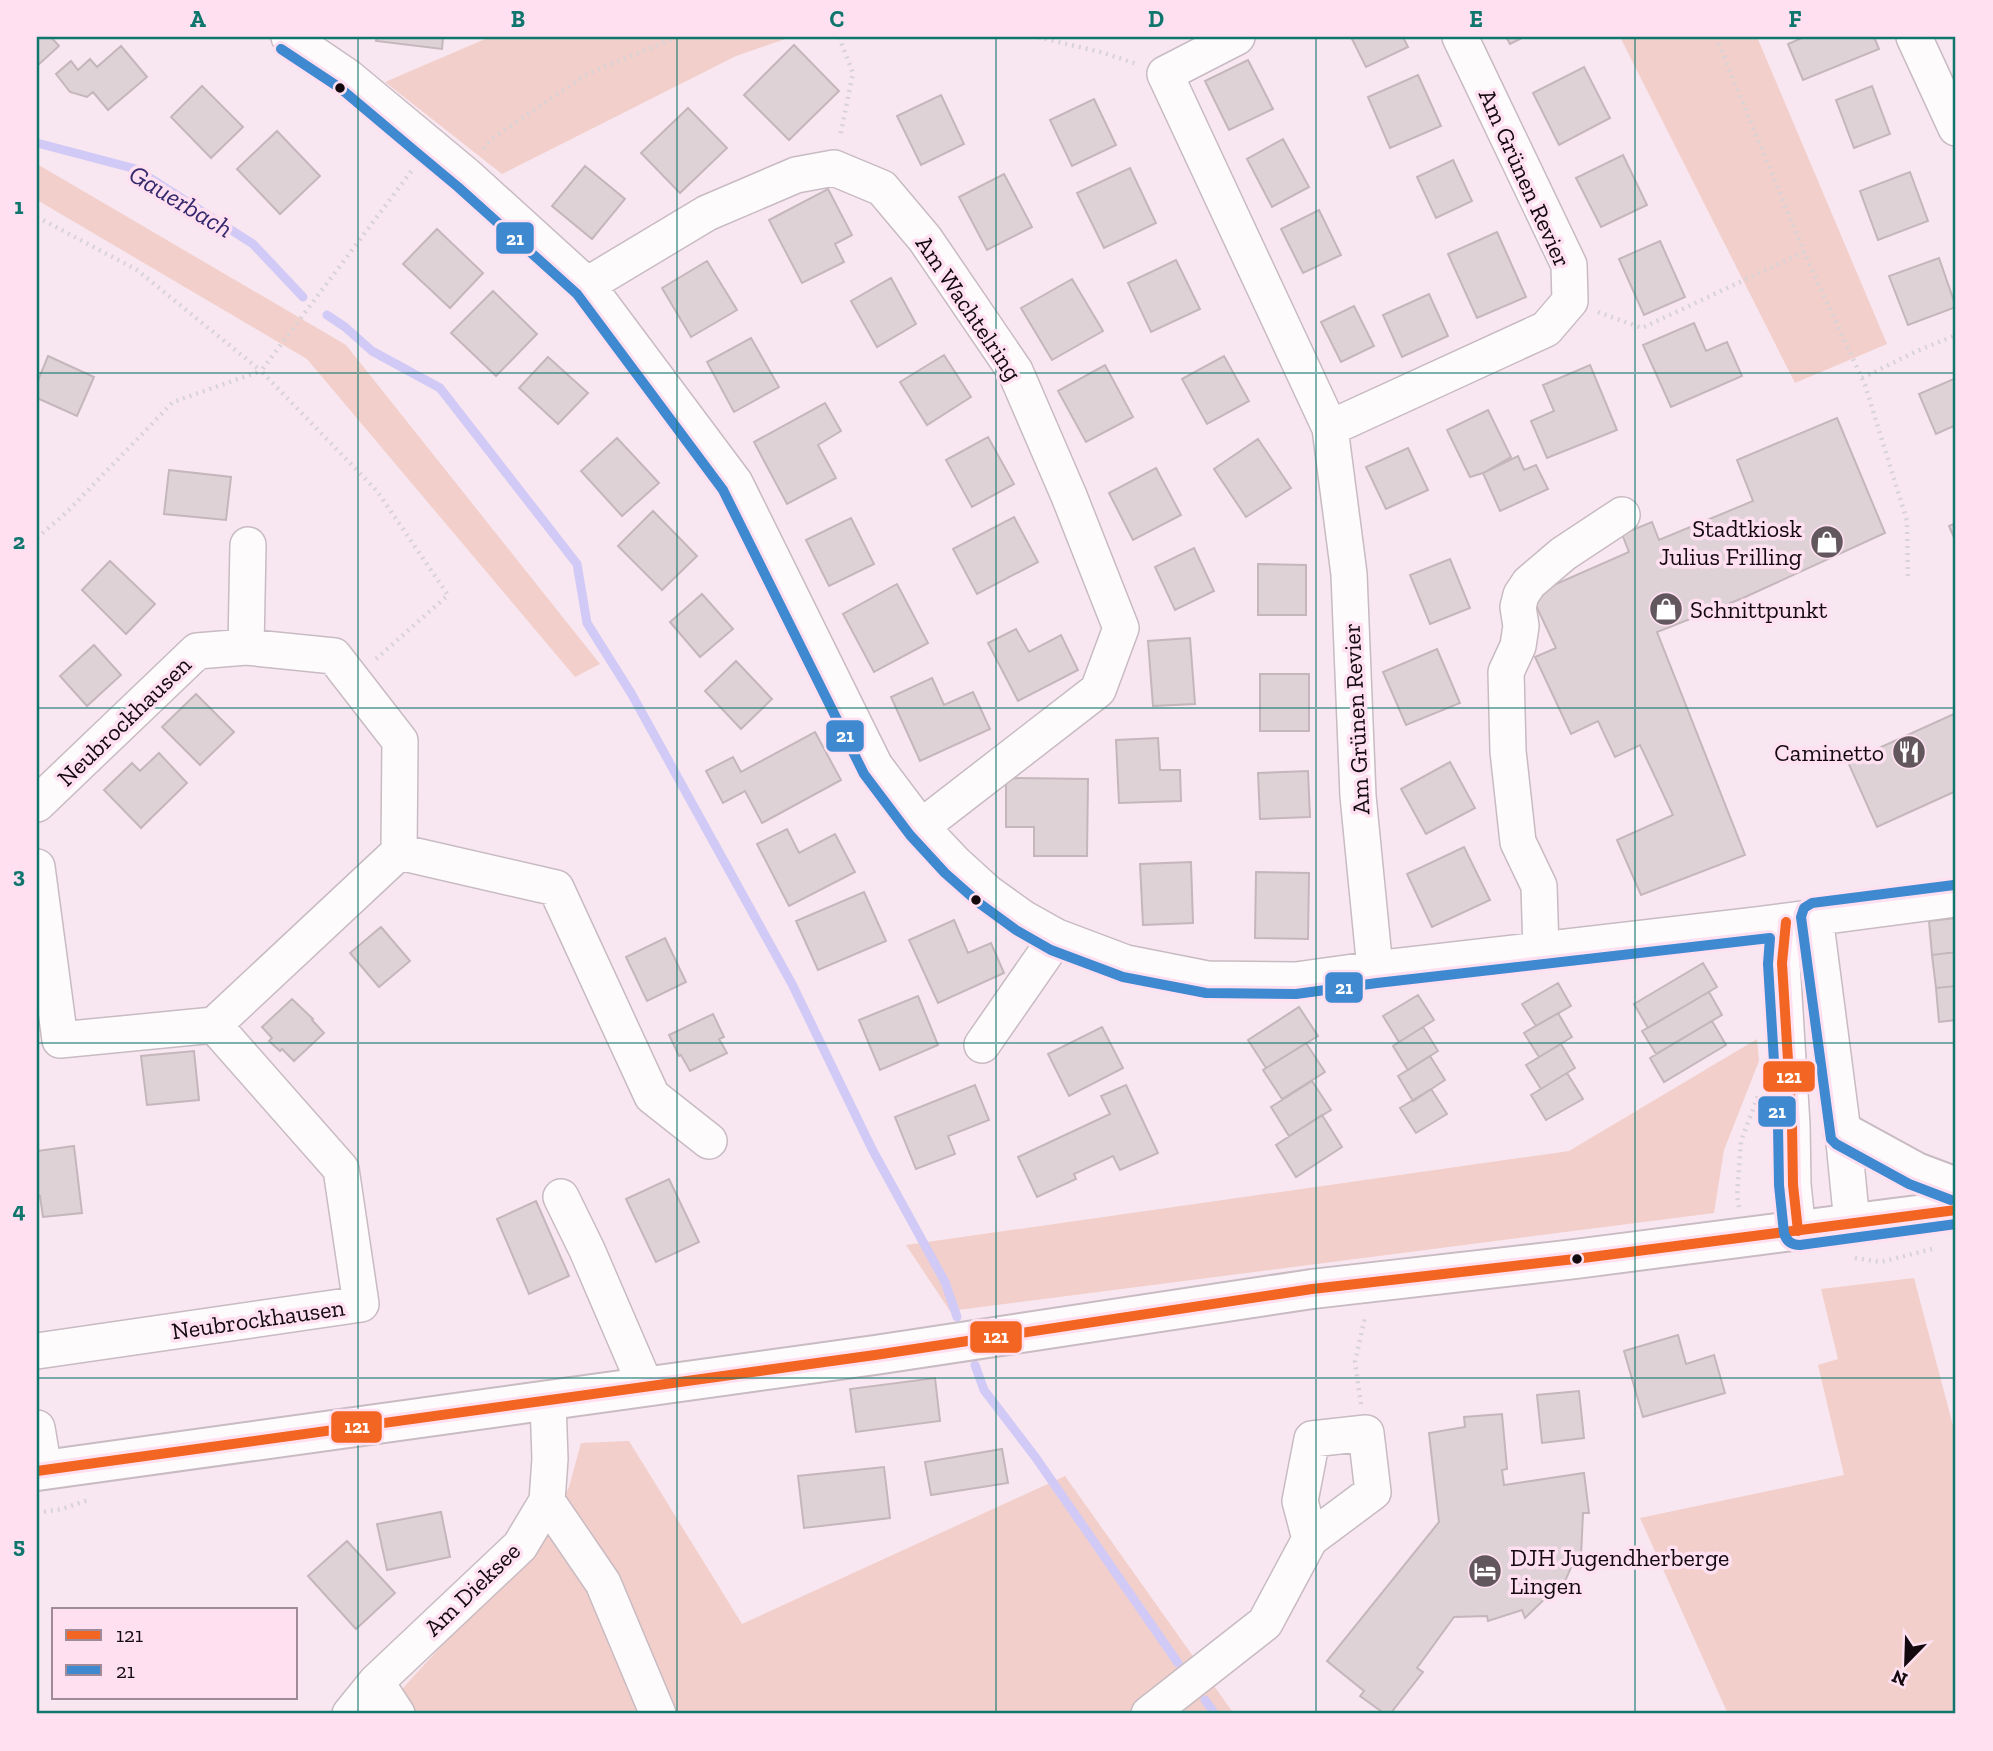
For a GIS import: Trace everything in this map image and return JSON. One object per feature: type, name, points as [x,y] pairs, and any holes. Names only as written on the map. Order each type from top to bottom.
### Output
[{"type":"main road","points":[[1843,1132],[1916,1172],[1956,1187]]},
{"type":"main road","points":[[41,1470],[548,1401],[1312,1289],[1956,1210]]},
{"type":"street","points":[[289,37],[348,77],[467,176],[586,285],[735,483],[875,766],[921,827],[955,863],[988,893],[1023,918],[1057,937],[1126,963],[1207,979],[1296,980],[1956,899]]},
{"type":"street","points":[[1165,74],[1237,37]]},
{"type":"street","name":"Am Grünen Revier","points":[[1330,428],[1546,329],[1570,301],[1569,265],[1460,37]]},
{"type":"street","points":[[1914,37],[1956,128]]},
{"type":"street","name":"Am Grünen Revier","points":[[1165,74],[1330,428],[1349,575],[1358,796],[1376,969]]},
{"type":"street","points":[[586,285],[707,213],[796,175],[834,168]]},
{"type":"street","name":"Am Wachtelring","points":[[834,168],[882,188],[925,239],[1015,371],[1069,496],[1121,628],[1098,690],[921,827]]},
{"type":"street","points":[[1541,950],[1539,886],[1518,842],[1507,751],[1506,672],[1517,646],[1521,626],[1518,607],[1521,595],[1529,583],[1563,554],[1622,515]]},
{"type":"street","points":[[246,647],[248,545]]},
{"type":"street","name":"Neubrockhausen","points":[[37,804],[197,651],[246,647],[334,656],[400,741],[399,852]]},
{"type":"street","points":[[37,867],[48,1042],[214,1025],[399,852],[556,888],[652,1096],[709,1141]]},
{"type":"street","points":[[1801,919],[1843,1132],[1852,1223]]},
{"type":"street","points":[[1798,1231],[1793,1185],[1782,963],[1801,919]]},
{"type":"street","points":[[982,1045],[1057,937]]},
{"type":"street","name":"Neubrockhausen","points":[[37,1351],[361,1304],[341,1170],[214,1025]]},
{"type":"street","points":[[561,1197],[646,1387]]},
{"type":"street","name":"Am Dieksee","points":[[350,1714],[376,1682],[520,1546],[547,1501],[550,1458],[548,1401]]},
{"type":"street","points":[[37,1428],[41,1470]]},
{"type":"street","points":[[1149,1714],[1265,1623],[1310,1539],[1373,1492],[1366,1433],[1312,1439],[1300,1502],[1310,1539]]},
{"type":"street","points":[[547,1501],[603,1583],[658,1714]]},
{"type":"street","points":[[376,1682],[397,1714]]},
{"type":"path","points":[[467,176],[491,139],[589,73],[678,37]]},
{"type":"path","points":[[834,168],[853,73],[839,37]]},
{"type":"path","points":[[1038,37],[1104,53],[1165,74]]},
{"type":"path","points":[[1716,37],[1804,252],[1862,378],[1907,521],[1908,581]]},
{"type":"path","points":[[37,538],[122,457],[173,402],[261,371],[431,146]]},
{"type":"path","points":[[37,217],[138,270],[261,371],[377,491],[448,595],[352,680]]},
{"type":"path","points":[[1570,301],[1642,328],[1804,252]]},
{"type":"path","points":[[1862,378],[1956,335]]},
{"type":"path","points":[[1744,1238],[1737,1196],[1741,1141],[1759,1094]]},
{"type":"path","points":[[1365,1315],[1355,1363],[1366,1433]]},
{"type":"shaded area","points":[[490,37],[791,37],[736,56],[502,174],[385,82]]},
{"type":"shaded area","points":[[1620,37],[1757,37],[1887,344],[1795,383]]},
{"type":"shaded area","points":[[37,164],[346,345],[600,664],[575,677],[307,359],[37,200]]},
{"type":"shaded area","points":[[1757,1039],[1759,1061],[1724,1150],[1714,1213],[950,1311],[906,1245],[1569,1151]]},
{"type":"shaded area","points":[[1914,1278],[1956,1437],[1956,1714],[1728,1714],[1640,1518],[1844,1475],[1818,1365],[1838,1359],[1821,1289]]},
{"type":"shaded area","points":[[629,1441],[742,1624],[1065,1476],[1234,1714],[379,1714],[480,1604],[531,1560],[569,1487],[581,1443]]},
{"type":"building","points":[[37,37],[51,37],[59,46],[37,66]]},
{"type":"building","points":[[377,37],[443,37],[442,49],[376,41]]},
{"type":"building","points":[[1351,37],[1403,37],[1408,47],[1366,67]]},
{"type":"building","points":[[1506,37],[1524,37],[1510,44]]},
{"type":"building","points":[[1804,37],[1874,37],[1879,49],[1803,80],[1788,44]]},
{"type":"building","points":[[794,45],[839,91],[789,140],[744,95]]},
{"type":"building","points":[[121,46],[147,77],[108,110],[93,92],[87,97],[70,92],[56,74],[71,61],[78,70],[90,59],[97,67]]},
{"type":"building","points":[[1248,60],[1273,109],[1229,130],[1205,81]]},
{"type":"building","points":[[1584,67],[1610,118],[1559,145],[1533,93]]},
{"type":"building","points":[[1418,75],[1441,126],[1390,148],[1368,97]]},
{"type":"building","points":[[202,86],[243,127],[211,158],[171,117]]},
{"type":"building","points":[[1872,86],[1890,134],[1854,148],[1836,100]]},
{"type":"building","points":[[941,95],[964,144],[921,165],[897,116]]},
{"type":"building","points":[[1094,99],[1116,145],[1072,166],[1050,120]]},
{"type":"building","points":[[688,108],[727,148],[680,193],[641,153]]},
{"type":"building","points":[[277,131],[320,176],[280,214],[237,169]]},
{"type":"building","points":[[1283,139],[1309,187],[1272,207],[1247,159]]},
{"type":"building","points":[[1623,155],[1647,205],[1601,227],[1576,178]]},
{"type":"building","points":[[1453,160],[1472,201],[1436,218],[1417,177]]},
{"type":"building","points":[[585,166],[625,199],[592,239],[552,206]]},
{"type":"building","points":[[1130,168],[1156,223],[1104,248],[1077,193]]},
{"type":"building","points":[[1910,172],[1928,221],[1878,240],[1860,191]]},
{"type":"building","points":[[1004,174],[1032,227],[987,250],[959,197]]},
{"type":"building","points":[[828,189],[852,235],[835,244],[844,262],[802,283],[769,220]]},
{"type":"building","points":[[1319,210],[1341,255],[1303,273],[1281,229]]},
{"type":"building","points":[[437,229],[483,273],[450,308],[403,264]]},
{"type":"building","points":[[1497,232],[1526,297],[1477,318],[1448,254]]},
{"type":"building","points":[[1660,241],[1685,297],[1644,315],[1619,259]]},
{"type":"building","points":[[1939,258],[1956,307],[1908,325],[1889,276]]},
{"type":"building","points":[[1176,260],[1200,309],[1151,332],[1128,283]]},
{"type":"building","points":[[707,261],[737,310],[691,337],[662,288]]},
{"type":"building","points":[[891,278],[916,324],[877,347],[851,301]]},
{"type":"building","points":[[1072,279],[1103,331],[1052,360],[1021,308]]},
{"type":"building","points":[[493,291],[537,334],[496,376],[451,333]]},
{"type":"building","points":[[1429,294],[1448,336],[1402,357],[1383,315]]},
{"type":"building","points":[[1354,306],[1374,346],[1341,362],[1321,322]]},
{"type":"building","points":[[1694,323],[1706,351],[1727,342],[1742,376],[1671,407],[1643,345]]},
{"type":"building","points":[[751,338],[779,387],[734,412],[707,362]]},
{"type":"building","points":[[944,355],[971,397],[927,425],[900,382]]},
{"type":"building","points":[[48,356],[94,377],[77,416],[37,398],[37,383]]},
{"type":"building","points":[[1224,356],[1249,401],[1207,424],[1182,379]]},
{"type":"building","points":[[548,357],[588,393],[558,424],[519,388]]},
{"type":"building","points":[[1105,365],[1133,417],[1086,442],[1058,391]]},
{"type":"building","points":[[1590,365],[1617,430],[1547,458],[1531,421],[1554,411],[1543,385]]},
{"type":"building","points":[[1956,378],[1956,425],[1936,434],[1919,394]]},
{"type":"building","points":[[825,403],[841,431],[818,445],[836,478],[787,504],[754,442]]},
{"type":"building","points":[[1488,410],[1511,457],[1483,473],[1470,477],[1447,430]]},
{"type":"building","points":[[1837,418],[1885,533],[1743,598],[1657,632],[1745,855],[1641,895],[1617,840],[1673,815],[1640,745],[1615,757],[1598,721],[1571,734],[1535,657],[1556,648],[1531,595],[1629,552],[1622,534],[1652,522],[1659,540],[1753,501],[1737,460]]},
{"type":"building","points":[[988,437],[1014,484],[972,507],[946,460]]},
{"type":"building","points":[[617,438],[659,483],[622,516],[581,471]]},
{"type":"building","points":[[1258,439],[1291,488],[1246,517],[1214,469]]},
{"type":"building","points":[[1408,448],[1428,490],[1386,509],[1366,467]]},
{"type":"building","points":[[1518,456],[1524,470],[1536,465],[1548,489],[1500,511],[1483,473]]},
{"type":"building","points":[[1156,468],[1181,515],[1133,540],[1109,493]]},
{"type":"building","points":[[169,470],[231,477],[226,520],[164,514]]},
{"type":"building","points":[[653,511],[697,556],[662,590],[618,546]]},
{"type":"building","points":[[1014,517],[1038,562],[977,594],[953,549]]},
{"type":"building","points":[[851,518],[874,564],[829,586],[806,540]]},
{"type":"building","points":[[1956,523],[1956,542],[1949,526]]},
{"type":"building","points":[[1194,548],[1214,591],[1175,610],[1155,567]]},
{"type":"building","points":[[1450,559],[1470,608],[1430,624],[1410,575]]},
{"type":"building","points":[[110,561],[155,604],[126,634],[82,590]]},
{"type":"building","points":[[1258,564],[1306,565],[1306,615],[1258,615]]},
{"type":"building","points":[[897,584],[928,643],[874,672],[843,614]]},
{"type":"building","points":[[702,594],[733,629],[700,657],[670,622]]},
{"type":"building","points":[[1016,629],[1029,652],[1061,635],[1078,670],[1018,701],[988,643]]},
{"type":"building","points":[[1190,638],[1195,704],[1153,706],[1148,641]]},
{"type":"building","points":[[94,645],[121,675],[87,706],[60,676]]},
{"type":"building","points":[[1437,649],[1460,703],[1406,725],[1383,672]]},
{"type":"building","points":[[736,661],[772,699],[741,729],[705,691]]},
{"type":"building","points":[[1260,674],[1309,674],[1309,731],[1260,731]]},
{"type":"building","points":[[932,678],[944,705],[973,692],[990,729],[920,761],[891,697]]},
{"type":"building","points":[[196,694],[234,732],[200,765],[162,727]]},
{"type":"building","points":[[1956,713],[1956,791],[1877,827],[1848,762]]},
{"type":"building","points":[[815,732],[841,780],[762,823],[745,791],[723,803],[706,771],[733,757],[741,772]]},
{"type":"building","points":[[1158,738],[1160,770],[1180,770],[1181,801],[1119,803],[1116,740]]},
{"type":"building","points":[[159,753],[187,783],[141,828],[104,790],[132,763],[140,771]]},
{"type":"building","points":[[1450,762],[1475,808],[1426,834],[1401,789]]},
{"type":"building","points":[[1308,771],[1310,817],[1260,819],[1258,773]]},
{"type":"building","points":[[1006,778],[1088,779],[1087,856],[1034,856],[1034,827],[1006,827]]},
{"type":"building","points":[[787,829],[799,853],[835,834],[855,872],[789,906],[757,844]]},
{"type":"building","points":[[1464,847],[1490,900],[1432,927],[1407,874]]},
{"type":"building","points":[[1191,862],[1193,923],[1143,925],[1140,864]]},
{"type":"building","points":[[1256,872],[1309,873],[1308,939],[1255,938]]},
{"type":"building","points":[[864,892],[886,941],[818,970],[796,921]]},
{"type":"building","points":[[1956,918],[1956,952],[1932,955],[1929,921]]},
{"type":"building","points":[[954,920],[968,953],[991,943],[1004,973],[938,1003],[909,940]]},
{"type":"building","points":[[381,927],[410,961],[379,987],[350,953]]},
{"type":"building","points":[[665,938],[686,982],[647,1001],[626,957]]},
{"type":"building","points":[[1956,952],[1956,986],[1936,988],[1932,955]]},
{"type":"building","points":[[1703,963],[1717,987],[1648,1028],[1634,1004]]},
{"type":"building","points":[[1558,983],[1571,1006],[1536,1026],[1522,1004]]},
{"type":"building","points":[[1956,986],[1956,1020],[1939,1022],[1936,988]]},
{"type":"building","points":[[1709,992],[1722,1015],[1656,1054],[1642,1031]]},
{"type":"building","points":[[1418,995],[1434,1020],[1399,1042],[1383,1016]]},
{"type":"building","points":[[918,996],[938,1045],[880,1070],[859,1020]]},
{"type":"building","points":[[292,999],[324,1033],[294,1061],[269,1041],[272,1038],[262,1027]]},
{"type":"building","points":[[1299,1007],[1318,1036],[1266,1068],[1248,1040]]},
{"type":"building","points":[[1558,1013],[1572,1037],[1539,1057],[1524,1033]]},
{"type":"building","points":[[713,1014],[724,1037],[719,1039],[727,1053],[690,1071],[669,1035]]},
{"type":"building","points":[[1712,1021],[1726,1045],[1664,1082],[1650,1058]]},
{"type":"building","points":[[1102,1027],[1123,1068],[1069,1096],[1048,1054]]},
{"type":"building","points":[[1423,1027],[1438,1051],[1408,1070],[1393,1046]]},
{"type":"building","points":[[1306,1043],[1325,1072],[1282,1099],[1263,1070]]},
{"type":"building","points":[[1561,1044],[1575,1068],[1541,1089],[1526,1065]]},
{"type":"building","points":[[194,1051],[199,1100],[147,1105],[141,1056]]},
{"type":"building","points":[[1430,1056],[1445,1080],[1413,1101],[1398,1076]]},
{"type":"building","points":[[1567,1073],[1583,1099],[1546,1120],[1531,1095]]},
{"type":"building","points":[[1312,1081],[1331,1110],[1289,1136],[1271,1107]]},
{"type":"building","points":[[975,1085],[989,1120],[948,1136],[955,1154],[916,1169],[895,1117]]},
{"type":"building","points":[[1126,1085],[1158,1153],[1120,1170],[1113,1156],[1074,1174],[1076,1179],[1037,1197],[1018,1157],[1110,1114],[1101,1096]]},
{"type":"building","points":[[1431,1089],[1447,1114],[1416,1133],[1400,1108]]},
{"type":"building","points":[[1322,1115],[1342,1147],[1296,1177],[1276,1145]]},
{"type":"building","points":[[74,1146],[82,1213],[43,1217],[40,1196],[37,1196],[37,1151]]},
{"type":"building","points":[[669,1179],[699,1242],[656,1262],[626,1199]]},
{"type":"building","points":[[536,1201],[569,1276],[529,1294],[497,1219]]},
{"type":"building","points":[[1678,1335],[1686,1364],[1714,1355],[1725,1393],[1643,1417],[1624,1351]]},
{"type":"building","points":[[935,1378],[940,1421],[856,1432],[850,1389]]},
{"type":"building","points":[[1579,1391],[1584,1438],[1542,1443],[1537,1395]]},
{"type":"building","name":"DJH Jugendherberge Lingen","points":[[1502,1414],[1507,1469],[1502,1470],[1504,1485],[1584,1473],[1589,1513],[1583,1513],[1581,1556],[1577,1554],[1561,1590],[1558,1586],[1525,1618],[1522,1610],[1488,1621],[1487,1616],[1454,1617],[1417,1668],[1423,1672],[1390,1714],[1385,1714],[1360,1696],[1364,1691],[1327,1661],[1439,1522],[1429,1433],[1465,1427],[1464,1417]]},
{"type":"building","points":[[1002,1449],[1008,1483],[931,1495],[925,1462]]},
{"type":"building","points":[[884,1467],[890,1518],[804,1528],[798,1476]]},
{"type":"building","points":[[441,1512],[450,1557],[387,1570],[377,1524]]},
{"type":"building","points":[[347,1541],[395,1593],[356,1629],[308,1576]]},
{"type":"waterway","name":"Gauerbach","points":[[37,143],[136,169],[253,244],[303,297]]},
{"type":"waterway","points":[[327,315],[372,351],[440,388],[577,564],[587,623],[631,693],[792,984],[872,1149],[945,1282],[957,1317]]},
{"type":"waterway","points":[[975,1365],[984,1390],[1036,1458],[1178,1663]]},
{"type":"waterway","points":[[1205,1700],[1215,1714]]},
{"type":"transit line","name":"21","points":[[281,49],[340,88],[458,187],[577,294],[723,490],[864,774],[910,835],[945,873],[979,903],[1016,930],[1051,950],[1123,977],[1206,993],[1296,994],[1770,938],[1768,964],[1779,1185],[1786,1238],[1800,1245],[1956,1224]]},
{"type":"transit line","name":"21","points":[[1951,1200],[1909,1184],[1831,1139],[1801,917],[1804,908],[1812,903],[1954,885]]},
{"type":"transit line","name":"121","points":[[1786,922],[1782,963],[1793,1185],[1798,1231]]},
{"type":"transit line","name":"121","points":[[37,1471],[875,1355],[1312,1289],[1575,1259],[1956,1210]]},
{"type":"place","name":"Stadtkiosk Julius Frilling","points":[[1827,542]]},
{"type":"place","name":"Schnittpunkt","points":[[1666,609]]},
{"type":"place","name":"Caminetto","points":[[1909,752]]},
{"type":"place","name":"DJH Jugendherberge Lingen","points":[[1485,1571]]}]
